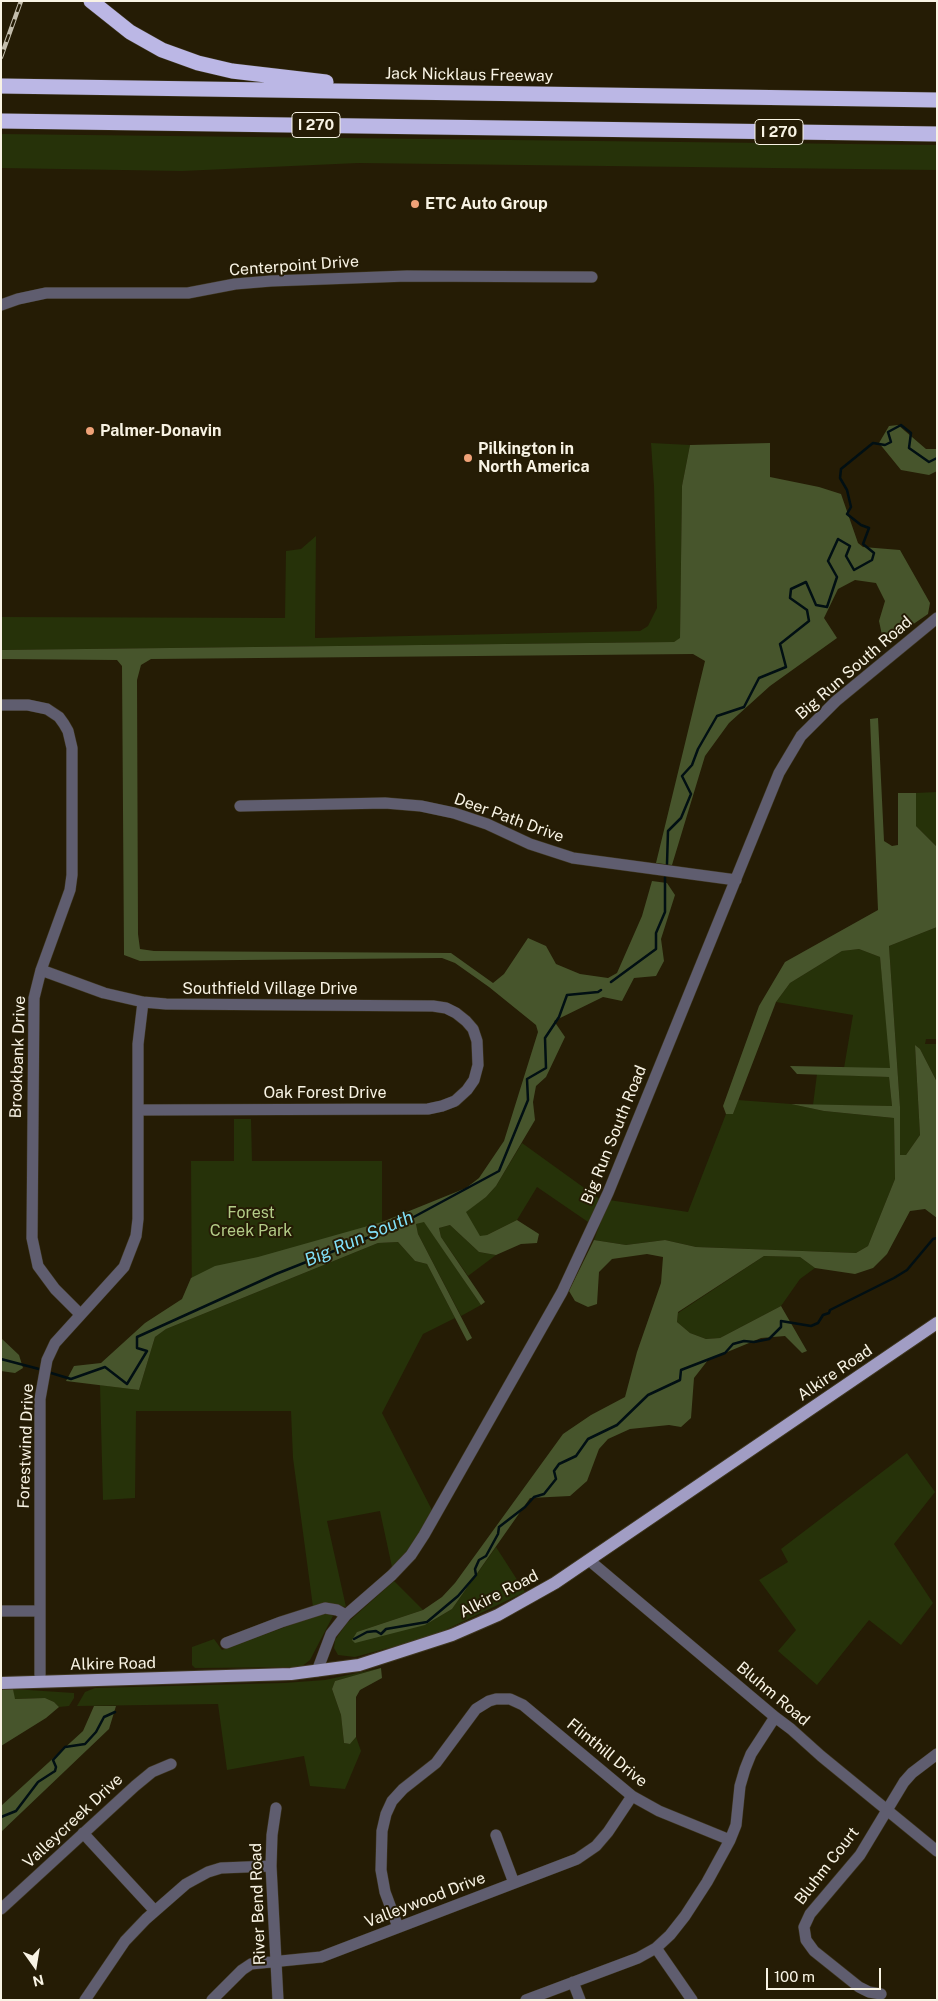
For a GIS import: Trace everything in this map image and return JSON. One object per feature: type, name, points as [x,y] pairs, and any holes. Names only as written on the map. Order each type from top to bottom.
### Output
[{"type":"highway","points":[[91,1],[130,32],[162,50],[198,63],[232,71],[267,76],[457,92]]},
{"type":"highway","name":"Jack Nicklaus Freeway","points":[[1,86],[937,100]]},
{"type":"highway","name":"I 270","points":[[7,121],[937,134]]},
{"type":"main road","name":"Alkire Road","points":[[1,1683],[263,1676],[317,1671],[377,1660],[476,1626],[528,1599],[590,1561],[937,1324]]},
{"type":"street","name":"Centerpoint Drive","points":[[1,305],[46,293],[188,293],[235,284],[280,280],[407,276],[592,277]]},
{"type":"street","name":"Big Run South Road","points":[[317,1671],[331,1634],[346,1615],[392,1575],[415,1548],[562,1292],[608,1193],[779,773],[801,736],[836,701],[937,618]]},
{"type":"street","name":"Brookbank Drive","points":[[1,705],[28,704],[47,709],[59,717],[64,724],[72,748],[72,875],[70,890],[41,970],[34,998],[32,1018],[32,1238],[38,1266],[55,1289],[80,1314]]},
{"type":"street","name":"Deer Path Drive","points":[[240,806],[385,803],[421,806],[454,813],[487,824],[530,844],[573,858],[736,880]]},
{"type":"street","name":"Southfield Village Drive","points":[[41,970],[104,993],[143,1002],[166,1004],[433,1006],[446,1008],[466,1020],[473,1029],[479,1052]]},
{"type":"street","name":"Forestwind Drive","points":[[40,1682],[40,1399],[47,1360],[56,1342],[124,1267],[132,1252],[138,1219],[138,1044],[143,1002]]},
{"type":"street","name":"Oak Forest Drive","points":[[138,1110],[428,1109],[455,1101],[467,1090],[476,1073],[479,1052]]},
{"type":"street","name":"Bluhm Road","points":[[590,1561],[937,1851]]},
{"type":"street","points":[[226,1643],[280,1622],[325,1608],[337,1610],[346,1615]]},
{"type":"street","points":[[1,1611],[40,1611]]},
{"type":"street","name":"Flinthill Drive","points":[[398,1927],[385,1892],[381,1870],[382,1830],[386,1814],[392,1801],[403,1789],[436,1764],[476,1709],[496,1699],[510,1699],[523,1705],[632,1796],[659,1811],[730,1840]]},
{"type":"street","points":[[526,2000],[638,1958],[656,1948],[670,1935],[707,1882],[730,1840],[736,1824],[740,1786],[750,1754],[775,1717]]},
{"type":"street","points":[[887,1809],[912,1773],[937,1754]]},
{"type":"street","name":"Valleycreek Drive","points":[[1,1909],[135,1786],[152,1772],[171,1764]]},
{"type":"street","name":"Valleywood Drive","points":[[212,2000],[242,1970],[251,1964],[321,1957],[558,1868],[587,1853],[608,1832],[632,1796]]},
{"type":"street","name":"River Bend Road","points":[[276,1808],[272,1835],[272,1866],[278,2000]]},
{"type":"street","name":"Bluhm Court","points":[[881,1994],[858,1987],[814,1951],[806,1940],[804,1927],[810,1914],[860,1855],[887,1809]]},
{"type":"street","points":[[83,1833],[155,1911]]},
{"type":"street","points":[[496,1835],[514,1883]]},
{"type":"street","points":[[85,2000],[124,1941],[186,1884],[208,1872],[233,1866],[272,1866]]},
{"type":"street","points":[[656,1948],[692,2000]]},
{"type":"street","points":[[573,1982],[580,2000]]},
{"type":"green space","points":[[1,134],[937,145],[937,170],[358,163],[182,171],[1,168]]},
{"type":"green space","points":[[898,425],[926,449],[937,449],[937,471],[929,475],[901,470],[879,443],[889,426]]},
{"type":"green space","points":[[651,443],[690,445],[682,486],[680,639],[674,642],[1,650],[1,617],[285,618],[286,551],[301,549],[316,536],[315,638],[640,631],[648,626],[657,608]]},
{"type":"green space","points":[[770,443],[770,477],[819,487],[841,494],[858,543],[863,547],[900,550],[930,603],[928,614],[893,638],[882,635],[879,621],[885,601],[876,583],[855,580],[838,589],[824,618],[837,638],[770,686],[729,723],[705,756],[672,865],[656,863],[705,661],[693,654],[151,659],[141,665],[137,680],[138,934],[140,949],[154,951],[451,953],[493,983],[504,974],[528,938],[546,946],[556,964],[580,974],[608,978],[617,973],[642,916],[652,881],[667,883],[675,895],[661,939],[664,961],[656,976],[634,978],[622,1001],[603,997],[554,1021],[565,1037],[546,1077],[536,1086],[533,1102],[535,1120],[496,1186],[486,1197],[466,1212],[480,1236],[487,1235],[517,1220],[539,1234],[537,1243],[521,1244],[496,1255],[479,1252],[450,1225],[439,1228],[441,1237],[485,1302],[481,1305],[424,1222],[416,1224],[418,1234],[472,1338],[467,1341],[427,1264],[415,1261],[398,1242],[378,1243],[166,1329],[155,1337],[139,1390],[66,1381],[74,1366],[101,1363],[145,1323],[182,1299],[191,1278],[215,1266],[258,1257],[382,1222],[466,1188],[479,1178],[504,1141],[538,1032],[536,1025],[489,987],[455,963],[442,958],[140,961],[124,955],[122,666],[117,660],[1,659],[1,650],[674,642],[680,638],[682,486],[690,445]]},
{"type":"green space","points":[[878,718],[884,841],[892,846],[898,845],[898,793],[916,793],[916,826],[937,847],[937,927],[889,946],[900,1107],[900,1155],[906,1155],[920,1135],[915,1045],[920,1049],[937,1082],[937,1218],[925,1209],[910,1211],[887,1254],[873,1268],[855,1274],[815,1268],[800,1257],[764,1256],[678,1312],[677,1322],[690,1333],[706,1339],[720,1338],[781,1306],[807,1351],[802,1353],[785,1336],[761,1338],[708,1360],[694,1378],[691,1418],[681,1427],[669,1425],[630,1429],[608,1439],[599,1449],[587,1481],[570,1496],[530,1498],[452,1609],[425,1625],[355,1643],[352,1640],[357,1632],[423,1610],[442,1597],[455,1583],[563,1434],[591,1415],[625,1397],[637,1352],[661,1283],[663,1257],[647,1254],[612,1259],[599,1272],[597,1304],[588,1307],[575,1301],[569,1291],[594,1240],[626,1245],[665,1240],[696,1247],[856,1253],[868,1246],[895,1179],[894,1118],[824,1111],[791,1104],[892,1106],[889,1077],[797,1074],[790,1066],[890,1068],[880,957],[859,949],[842,951],[790,983],[776,1002],[733,1114],[726,1114],[723,1106],[759,1006],[785,962],[878,910],[870,719]]},
{"type":"green space","points":[[937,792],[937,847],[916,826],[916,793]]},
{"type":"green space","points":[[937,927],[937,1039],[926,1039],[925,1044],[937,1044],[937,1082],[920,1049],[915,1045],[920,1135],[906,1155],[900,1156],[900,1107],[889,946]]},
{"type":"green space","points":[[859,949],[880,957],[891,1068],[844,1068],[853,1015],[776,1002],[790,983],[842,951]]},
{"type":"green space","points":[[817,1074],[889,1077],[892,1106],[813,1105]]},
{"type":"green space","points":[[738,1100],[791,1104],[824,1111],[894,1118],[895,1179],[868,1246],[856,1253],[696,1247],[665,1240],[626,1245],[594,1240],[609,1200],[688,1212],[726,1114],[733,1114]]},
{"type":"green space","name":"Forest Creek Park","points":[[234,1119],[251,1119],[252,1161],[382,1161],[382,1233],[192,1312],[191,1161],[234,1161]]},
{"type":"green space","points":[[522,1143],[601,1200],[591,1224],[537,1187],[517,1220],[480,1237],[465,1212],[486,1197],[496,1186]]},
{"type":"green space","points":[[424,1221],[481,1305],[461,1316],[418,1234],[416,1224]]},
{"type":"green space","points":[[450,1225],[479,1252],[496,1255],[468,1276],[441,1237],[439,1228]]},
{"type":"green space","points":[[398,1242],[415,1261],[427,1264],[455,1318],[423,1334],[382,1413],[433,1512],[416,1541],[392,1567],[380,1511],[327,1521],[346,1607],[328,1603],[313,1607],[293,1458],[291,1411],[136,1411],[135,1498],[103,1500],[100,1385],[139,1390],[155,1337],[166,1329],[378,1243]]},
{"type":"green space","points":[[764,1256],[800,1257],[815,1268],[800,1279],[781,1306],[720,1338],[706,1339],[690,1333],[677,1322],[678,1313]]},
{"type":"green space","points":[[1,1338],[19,1355],[23,1368],[15,1373],[1,1371]]},
{"type":"green space","points":[[907,1453],[935,1492],[894,1544],[933,1603],[901,1645],[869,1620],[817,1685],[778,1651],[796,1630],[759,1580],[788,1562],[781,1549]]},
{"type":"green space","points":[[496,1547],[525,1592],[441,1632],[355,1657],[338,1655],[334,1648],[335,1640],[347,1623],[394,1581],[423,1610],[357,1632],[425,1625],[452,1609]]},
{"type":"green space","points":[[326,1612],[333,1616],[310,1660],[301,1667],[195,1668],[192,1665],[192,1647],[214,1639],[222,1650]]},
{"type":"green space","points":[[381,1668],[335,1681],[332,1689],[341,1715],[344,1743],[350,1744],[356,1737],[361,1751],[345,1789],[310,1786],[304,1756],[227,1770],[218,1704],[77,1706],[85,1692],[95,1688],[284,1683],[325,1680]]},
{"type":"green space","points":[[381,1668],[382,1678],[360,1690],[356,1697],[356,1737],[350,1744],[344,1743],[341,1715],[332,1689],[335,1681]]},
{"type":"green space","points":[[1,1689],[13,1689],[15,1699],[45,1698],[54,1702],[59,1707],[46,1718],[1,1746]]},
{"type":"green space","points":[[13,1689],[74,1693],[74,1698],[69,1706],[59,1707],[54,1702],[45,1698],[14,1699]]},
{"type":"green space","points":[[94,1706],[116,1706],[109,1729],[1,1832],[1,1806],[83,1731]]},
{"type":"waterway","name":"Big Run South","points":[[667,864],[668,831],[681,818],[691,794],[682,776],[692,765],[698,749],[717,716],[744,707],[759,678],[786,667],[780,644],[809,621],[807,610],[790,598],[791,589],[806,582],[816,605],[827,607],[837,577],[828,561],[838,539],[850,546],[846,556],[854,570],[872,560],[874,553],[863,544],[869,528],[861,525],[847,514],[851,507],[847,490],[840,478],[841,469],[873,443],[885,445],[891,442],[888,432],[901,425],[911,433],[909,448],[929,462],[937,458]]},
{"type":"waterway","name":"Big Run South","points":[[611,982],[656,949],[656,933],[665,912],[665,877]]},
{"type":"waterway","name":"Big Run South","points":[[51,1373],[71,1379],[105,1367],[127,1384],[147,1351],[137,1348],[137,1337],[276,1274],[397,1226],[499,1171],[528,1100],[527,1079],[546,1068],[545,1038],[559,1017],[567,995],[598,992],[601,990]]},
{"type":"waterway","points":[[354,1639],[367,1632],[376,1631],[381,1634],[386,1629],[427,1622],[458,1596],[476,1575],[475,1569],[479,1560],[486,1556],[498,1534],[499,1527],[525,1507],[534,1497],[544,1494],[556,1479],[554,1471],[559,1464],[576,1456],[588,1439],[617,1425],[648,1395],[680,1380],[681,1370],[725,1353],[733,1344],[769,1339],[781,1327],[781,1321],[811,1326],[818,1323],[823,1315],[829,1313],[830,1310],[907,1270],[933,1239],[937,1238]]},
{"type":"waterway","name":"Big Run South","points":[[1,1359],[39,1369]]},
{"type":"waterway","points":[[1,1817],[16,1811],[38,1782],[55,1771],[56,1767],[53,1760],[65,1747],[85,1744],[96,1732],[104,1717],[115,1712]]},
{"type":"railway","points":[[1,57],[21,1]]},
{"type":"place","name":"ETC Auto Group","points":[[415,204]]},
{"type":"place","name":"Palmer-Donavin","points":[[90,431]]},
{"type":"place","name":"Pilkington in North America","points":[[468,458]]}]
